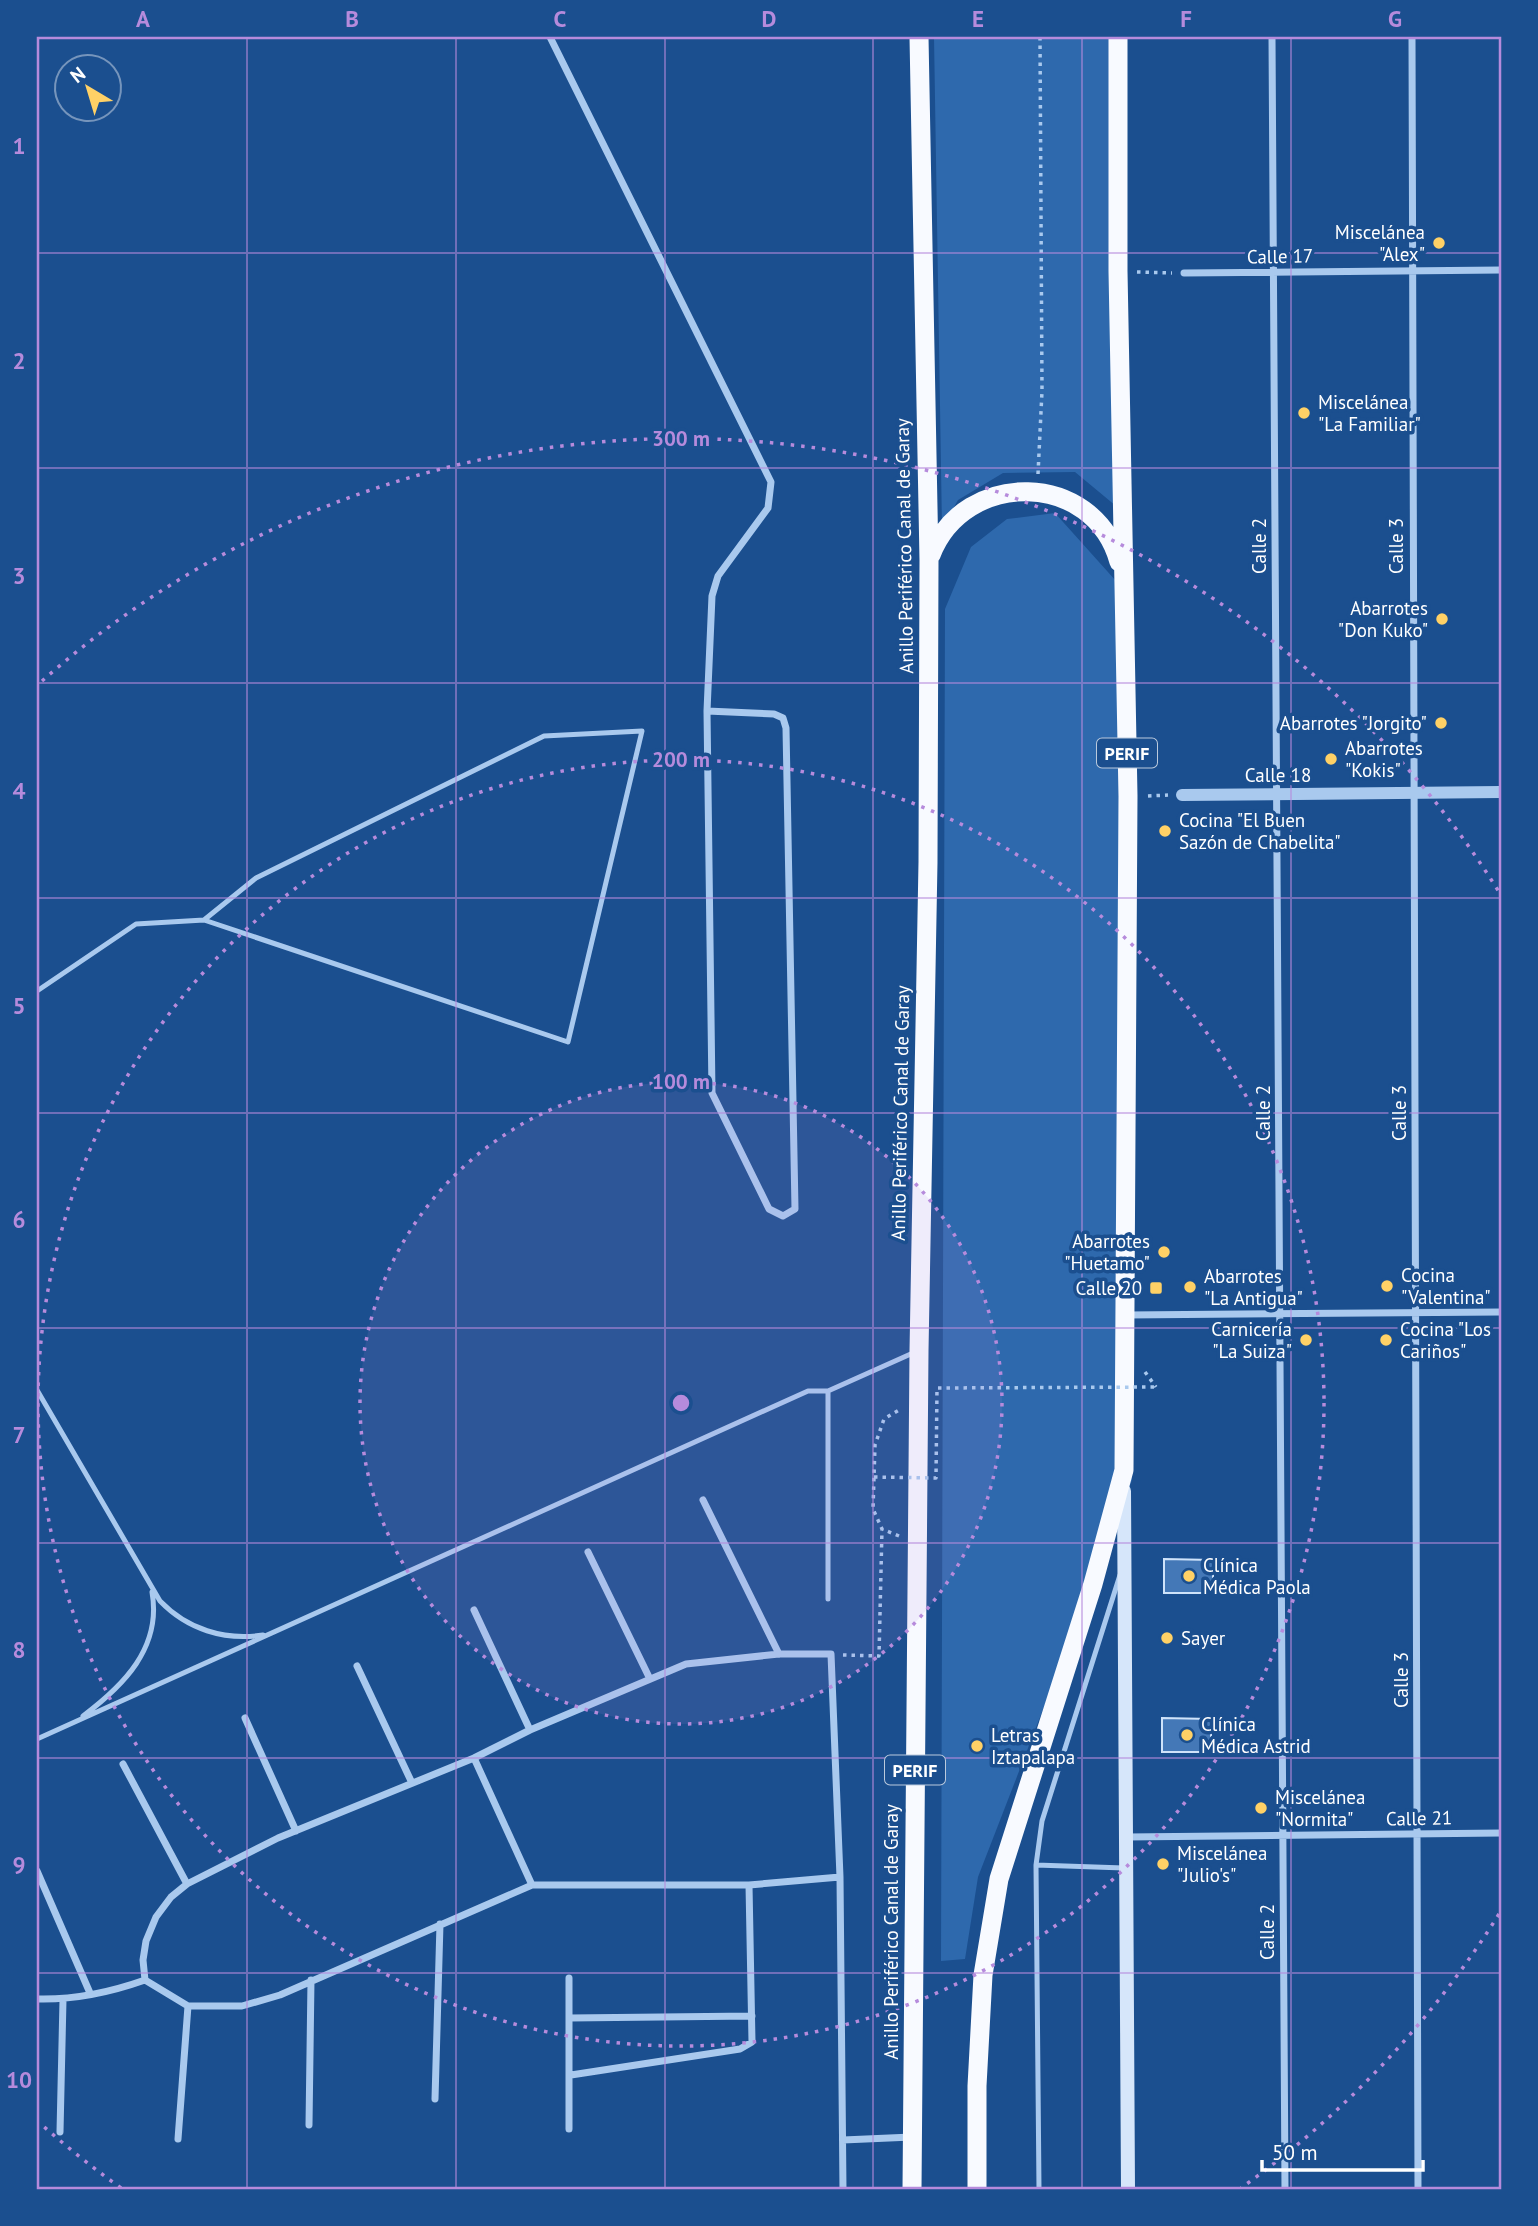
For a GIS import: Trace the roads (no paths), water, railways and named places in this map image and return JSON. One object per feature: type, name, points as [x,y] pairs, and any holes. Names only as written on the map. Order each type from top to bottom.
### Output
[{"type":"highway","name":"Anillo Periférico Canal de Garay","points":[[912,2189],[918,1406],[928,876],[929,561],[919,37]]},
{"type":"highway","name":"PERIF","points":[[977,2189],[977,2086],[983,1975],[999,1879],[1093,1584],[1124,1470],[1128,796],[1118,271],[1118,37]]},
{"type":"highway","points":[[929,561],[944,529],[970,506],[1002,492],[1037,491],[1070,501],[1098,523],[1116,552],[1124,587]]},
{"type":"main road","name":"PERIF","points":[[1124,1470],[1128,2189]]},
{"type":"street","points":[[550,37],[771,482],[768,508],[718,576],[712,596],[706,711],[712,1093],[769,1209],[782,1216],[795,1209],[786,728],[783,719],[774,714],[706,711]]},
{"type":"street","name":"Calle 2","points":[[1272,37],[1285,2189]]},
{"type":"street","name":"Calle 3","points":[[1412,37],[1418,2189]]},
{"type":"street","name":"Calle 17","points":[[1184,273],[1501,270]]},
{"type":"street","name":"Calle 18","points":[[1182,795],[1501,792]]},
{"type":"street","points":[[1127,1315],[1501,1312]]},
{"type":"street","points":[[703,1500],[779,1654]]},
{"type":"street","points":[[588,1552],[649,1677]]},
{"type":"street","points":[[474,1610],[530,1730]]},
{"type":"street","points":[[145,1980],[143,1960],[151,1929],[171,1898],[187,1884],[296,1831],[474,1758],[649,1677],[686,1664],[779,1654],[831,1654],[840,1877],[843,2189]]},
{"type":"street","points":[[357,1666],[412,1783]]},
{"type":"street","points":[[245,1717],[296,1831]]},
{"type":"street","points":[[474,1758],[532,1885]]},
{"type":"street","points":[[123,1764],[187,1884]]},
{"type":"street","name":"Calle 21","points":[[1127,1837],[1501,1833]]},
{"type":"street","points":[[37,1871],[90,1993]]},
{"type":"street","points":[[37,1999],[63,2000],[145,1980],[188,2006],[242,2006],[280,1995],[532,1885],[749,1885],[840,1877]]},
{"type":"street","points":[[571,2075],[740,2049],[752,2042],[749,1885]]},
{"type":"street","points":[[435,2099],[440,1924]]},
{"type":"street","points":[[569,1978],[569,2129]]},
{"type":"street","points":[[309,2125],[311,1980]]},
{"type":"street","points":[[60,2132],[63,2000]]},
{"type":"street","points":[[178,2139],[188,2006]]},
{"type":"street","points":[[570,2018],[752,2016]]},
{"type":"street","points":[[843,2140],[912,2137]]},
{"type":"lane","points":[[37,991],[136,924],[204,920],[568,1042],[642,731],[544,736],[256,878],[204,920]]},
{"type":"lane","points":[[37,1740],[808,1391],[828,1391],[919,1351]]},
{"type":"lane","points":[[37,1390],[152,1589],[170,1611],[204,1630],[242,1637],[276,1632]]},
{"type":"lane","points":[[828,1391],[828,1599]]},
{"type":"lane","points":[[1039,2189],[1036,1865],[1042,1821],[1123,1566]]},
{"type":"lane","points":[[72,1723],[113,1693],[138,1662],[153,1624],[152,1589]]},
{"type":"lane","points":[[1036,1865],[1128,1869]]},
{"type":"place","name":"Miscelánea \"Alex\"","points":[[1439,243]]},
{"type":"place","name":"Miscelánea \"La Familiar\"","points":[[1304,413]]},
{"type":"place","name":"Abarrotes \"Don Kuko\"","points":[[1442,619]]},
{"type":"place","name":"Abarrotes \"Jorgito\"","points":[[1441,723]]},
{"type":"place","name":"Abarrotes \"Kokis\"","points":[[1331,759]]},
{"type":"place","name":"Cocina \"El Buen Sazón de Chabelita\"","points":[[1165,831]]},
{"type":"place","name":"Abarrotes \"Huetamo\"","points":[[1164,1252]]},
{"type":"place","name":"Cocina \"Valentina\"","points":[[1387,1286]]},
{"type":"place","name":"Abarrotes \"La Antigua\"","points":[[1190,1287]]},
{"type":"place","name":"Calle 20","points":[[1156,1288]]},
{"type":"place","name":"Carnicería \"La Suiza\"","points":[[1306,1340]]},
{"type":"place","name":"Cocina \"Los Cariños\"","points":[[1386,1340]]},
{"type":"place","name":"Clínica Médica Paola","points":[[1189,1576]]},
{"type":"place","name":"Sayer","points":[[1167,1638]]},
{"type":"place","name":"Clínica Médica Astrid","points":[[1187,1735]]},
{"type":"place","name":"Letras Iztapalapa","points":[[977,1746]]},
{"type":"place","name":"Miscelánea \"Normita\"","points":[[1261,1808]]},
{"type":"place","name":"Miscelánea \"Julio's\"","points":[[1163,1864]]}]
